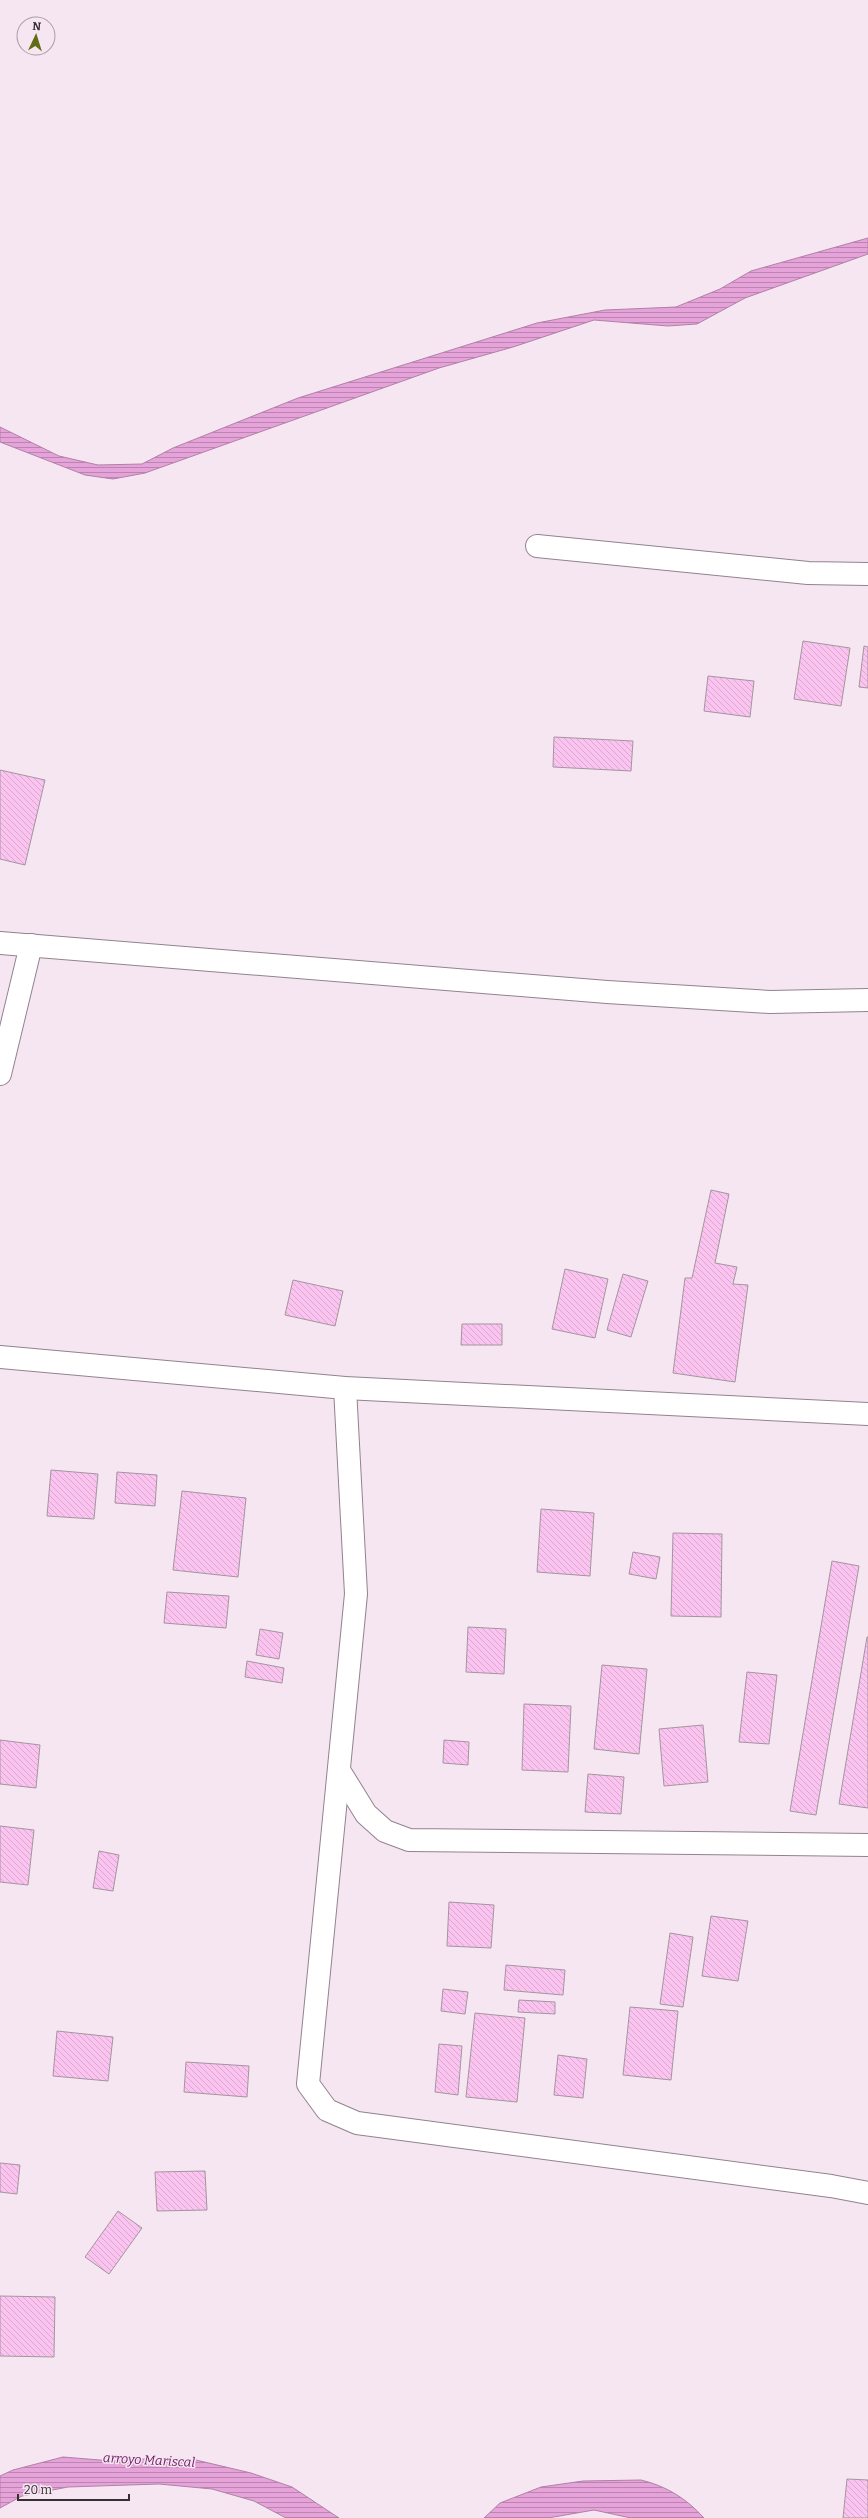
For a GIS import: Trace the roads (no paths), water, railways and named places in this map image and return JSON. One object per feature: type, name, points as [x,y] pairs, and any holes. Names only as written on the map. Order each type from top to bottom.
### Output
[{"type":"street","points":[[537,546],[808,573],[868,574]]},
{"type":"street","points":[[0,943],[607,992],[770,1002],[868,1000]]},
{"type":"street","points":[[0,1074],[31,945]]},
{"type":"street","points":[[0,1357],[345,1388],[868,1414]]},
{"type":"street","points":[[345,1388],[356,1594],[340,1772],[308,2084],[327,2110],[357,2124],[831,2186],[868,2193]]},
{"type":"street","points":[[340,1772],[366,1814],[385,1831],[409,1840],[868,1845]]},
{"type":"water","points":[[868,238],[868,254],[745,298],[697,324],[668,326],[594,320],[513,347],[439,368],[145,473],[113,479],[85,475],[0,442],[0,427],[59,456],[98,465],[142,464],[173,448],[298,398],[537,323],[605,310],[676,307],[720,289],[751,271]]},
{"type":"water","name":"arroyo Mariscal","points":[[63,2457],[112,2461],[161,2458],[196,2460],[251,2473],[292,2487],[339,2518],[286,2518],[254,2501],[212,2489],[159,2484],[68,2487],[22,2496],[0,2508],[0,2476],[13,2470]]},
{"type":"water","points":[[641,2480],[667,2489],[690,2504],[704,2518],[631,2518],[594,2510],[548,2518],[484,2518],[500,2503],[541,2487],[583,2481]]}]
